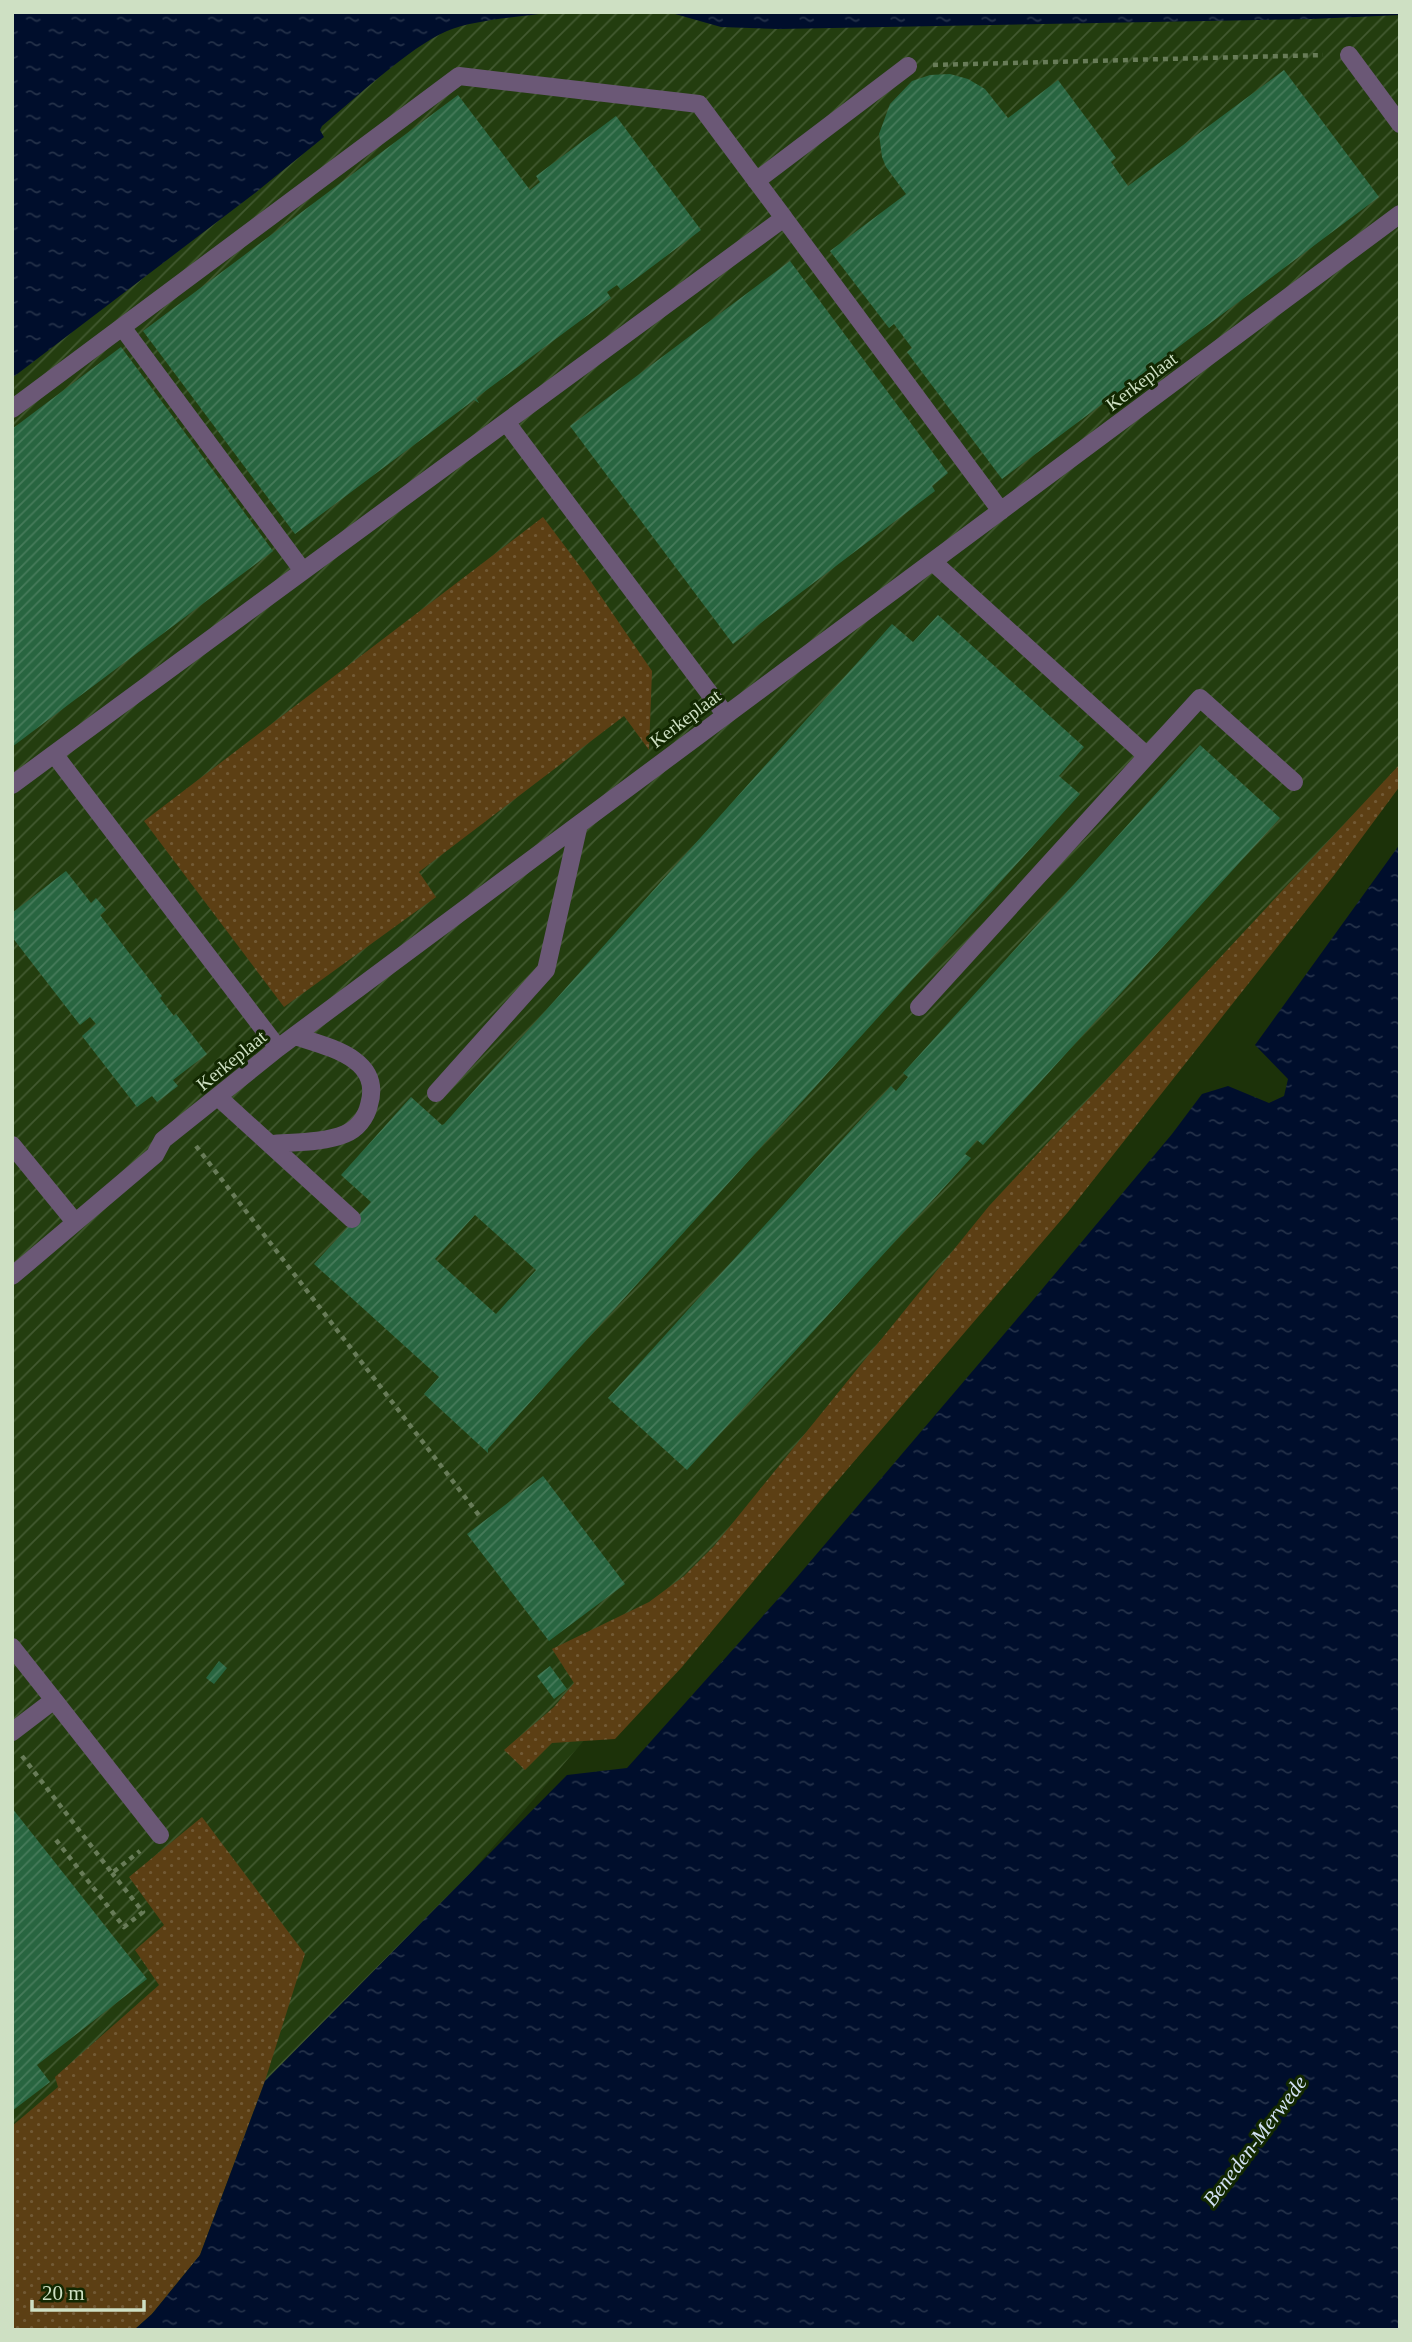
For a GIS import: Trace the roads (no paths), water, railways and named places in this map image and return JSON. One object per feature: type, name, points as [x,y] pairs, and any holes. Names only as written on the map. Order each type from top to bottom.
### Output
[{"type":"street","points":[[1349,55],[1400,124]]},
{"type":"street","points":[[756,181],[908,66]]},
{"type":"street","points":[[12,409],[459,76],[699,104],[1001,511]]},
{"type":"street","name":"Kerkeplaat","points":[[12,1276],[155,1155],[163,1140],[278,1048],[1400,214]]},
{"type":"street","points":[[12,785],[784,218]]},
{"type":"street","points":[[121,327],[303,571]]},
{"type":"street","points":[[506,422],[725,714]]},
{"type":"street","points":[[933,562],[1147,756]]},
{"type":"street","points":[[919,1007],[1200,698],[1294,782]]},
{"type":"street","points":[[54,754],[278,1048]]},
{"type":"street","points":[[436,1093],[547,970],[579,824]]},
{"type":"street","points":[[270,1144],[337,1137],[349,1132],[360,1123],[371,1099],[366,1072],[357,1062],[347,1054],[295,1036]]},
{"type":"street","points":[[218,1097],[352,1219]]},
{"type":"street","points":[[12,1145],[75,1222]]},
{"type":"street","points":[[12,1647],[160,1835]]},
{"type":"street","points":[[12,1732],[54,1700]]},
{"type":"water","points":[[12,12],[553,12],[458,27],[416,49],[322,126],[320,130],[324,137],[255,193],[12,378]]},
{"type":"water","points":[[668,12],[1400,12],[1400,15],[779,29],[721,27]]},
{"type":"water","name":"Beneden-Merwede","points":[[1400,844],[1400,2330],[134,2330],[152,2314],[200,2255],[265,2081],[567,1775],[627,1768],[786,1590],[1028,1306],[1172,1134],[1202,1094],[1228,1086],[1269,1103],[1284,1096],[1288,1079],[1255,1045]]}]
